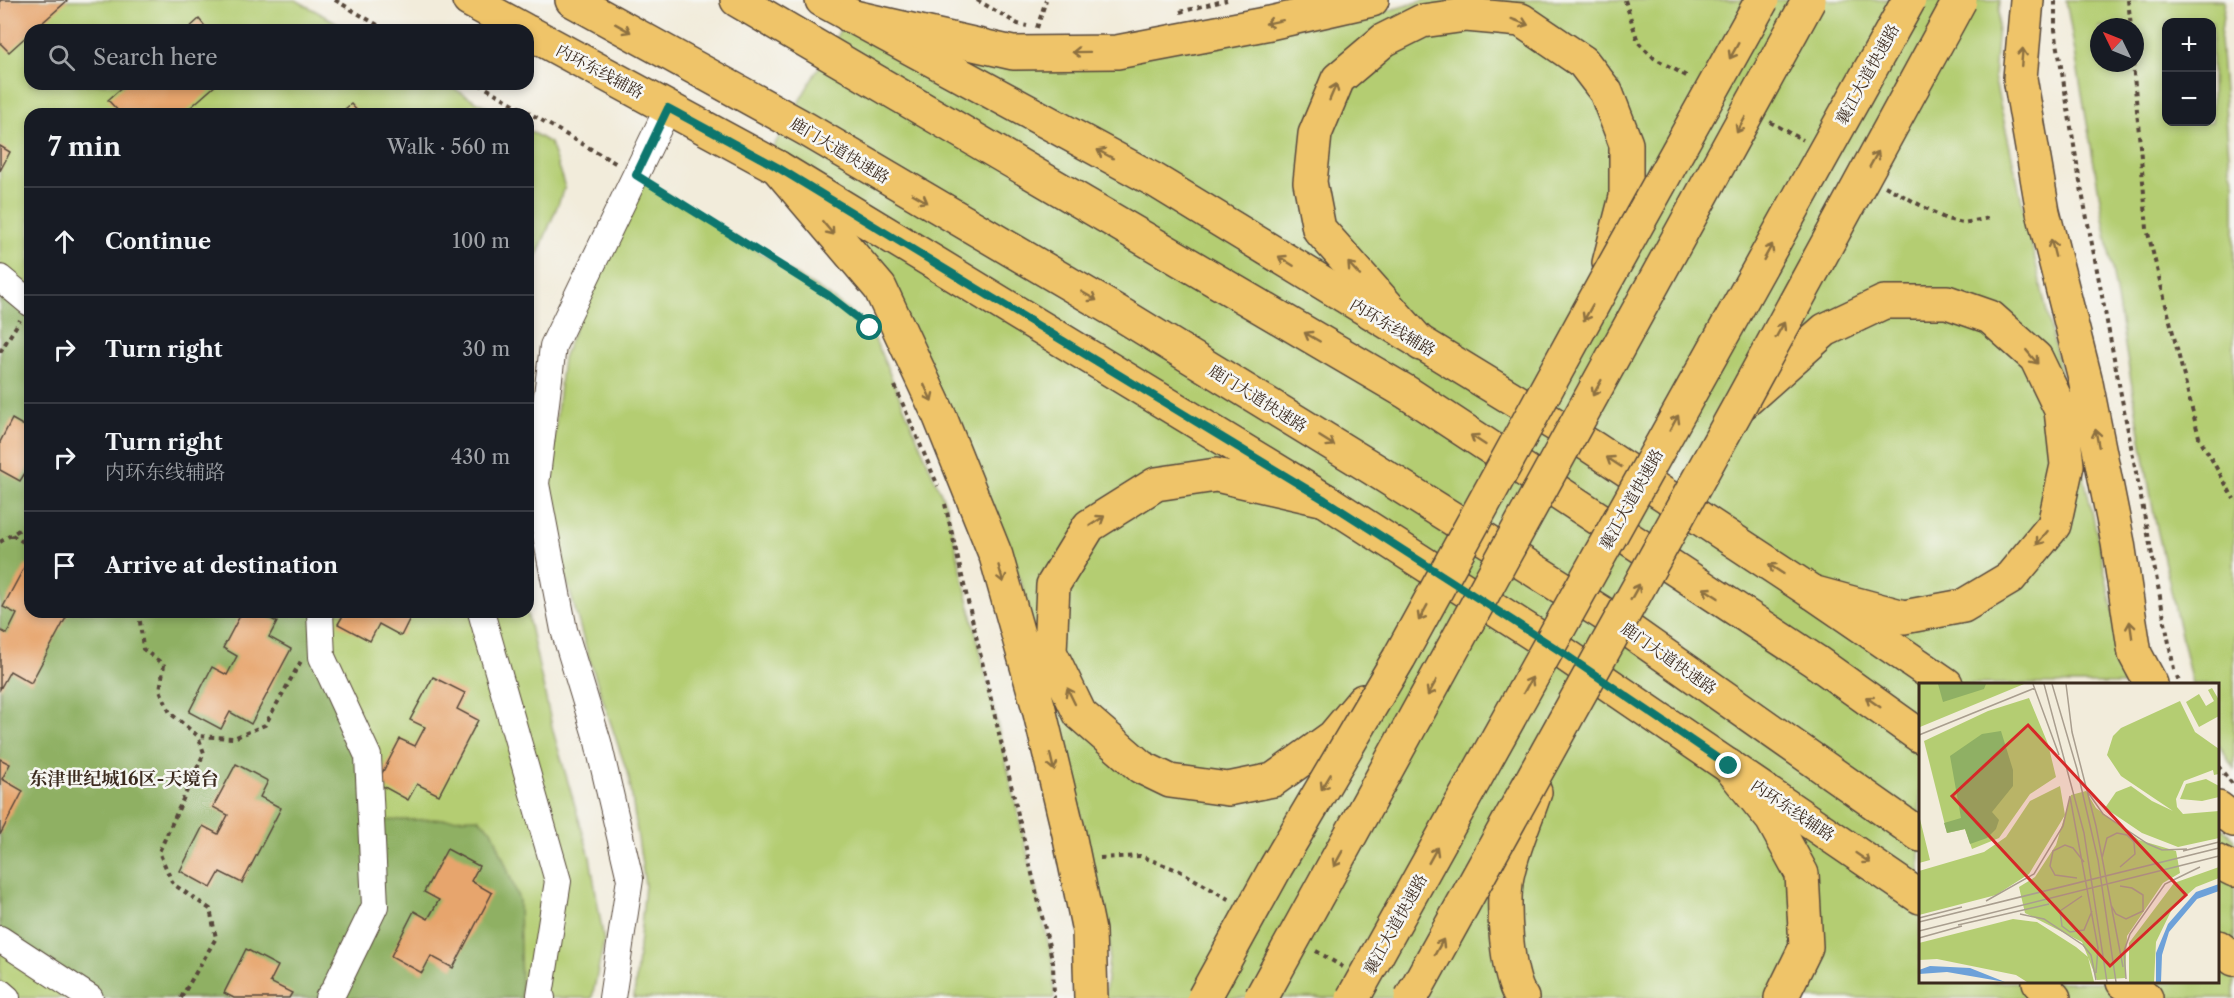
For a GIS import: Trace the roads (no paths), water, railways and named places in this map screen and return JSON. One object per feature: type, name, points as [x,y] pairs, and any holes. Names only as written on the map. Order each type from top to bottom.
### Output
[{"type":"main road","name":"内环东线辅路","points":[[469,0],[513,24]]},
{"type":"main road","name":"鹿门大道快速路","points":[[572,0],[806,129],[1124,316],[1372,468],[1623,627],[1919,834]]},
{"type":"main road","points":[[737,0],[1406,392],[1815,661],[1919,734]]},
{"type":"main road","name":"内环东线辅路","points":[[822,0],[1156,181],[1592,447],[1812,592],[1945,683]]},
{"type":"main road","points":[[850,16],[1013,53],[1117,52],[1270,23],[1372,0]]},
{"type":"main road","points":[[1204,998],[1276,867],[1399,658],[1762,0]]},
{"type":"main road","points":[[1261,998],[1809,0]]},
{"type":"main road","name":"襄江大道快速路","points":[[1353,998],[1909,0]]},
{"type":"main road","points":[[1411,998],[1739,406],[1960,0]]},
{"type":"main road","points":[[2027,0],[2020,78],[2043,212],[2085,378],[2118,543],[2134,654],[2150,683]]},
{"type":"main road","points":[[1421,344],[1319,229],[1310,182],[1315,134],[1338,79],[1384,40],[1422,21],[1466,15],[1521,20],[1583,62],[1606,92],[1626,144],[1626,197],[1605,282]]},
{"type":"main road","name":"内环东线辅路","points":[[534,35],[777,167],[1325,500],[1560,651],[1919,896]]},
{"type":"main road","points":[[777,167],[880,288],[940,417],[996,556],[1039,709],[1071,844],[1089,931],[1091,998]]},
{"type":"main road","points":[[1739,406],[1825,330],[1884,302],[1947,302],[1990,317],[2036,358],[2061,410],[2067,465],[2054,525],[2010,578],[1963,606],[1904,617],[1812,592]]},
{"type":"main road","points":[[1325,500],[1216,475],[1156,484],[1089,526],[1053,585],[1050,652],[1080,714],[1141,767],[1170,781],[1228,789],[1273,780],[1333,737],[1399,658]]},
{"type":"main road","points":[[1522,998],[1516,991],[1505,942],[1506,877],[1552,741]]},
{"type":"main road","points":[[1729,766],[1772,819],[1802,874],[1806,947],[1781,998]]},
{"type":"main road","points":[[2219,809],[2234,820]]},
{"type":"main road","points":[[2219,863],[2234,870]]},
{"type":"main road","points":[[2219,948],[2234,959]]},
{"type":"main road","points":[[2041,983],[2054,998]]},
{"type":"main road","points":[[2126,983],[2146,998]]},
{"type":"street","points":[[612,998],[630,879],[598,742],[564,630],[536,484],[553,346],[668,108]]},
{"type":"street","points":[[0,278],[24,306]]},
{"type":"street","points":[[484,618],[558,881],[540,995],[542,998]]},
{"type":"street","points":[[321,623],[322,657],[368,756],[375,906],[328,998]]},
{"type":"street","points":[[0,939],[90,998]]},
{"type":"street","points":[[0,992],[7,998]]},
{"type":"district","name":"东津世纪城16区-天境台","points":[[124,779]]}]
